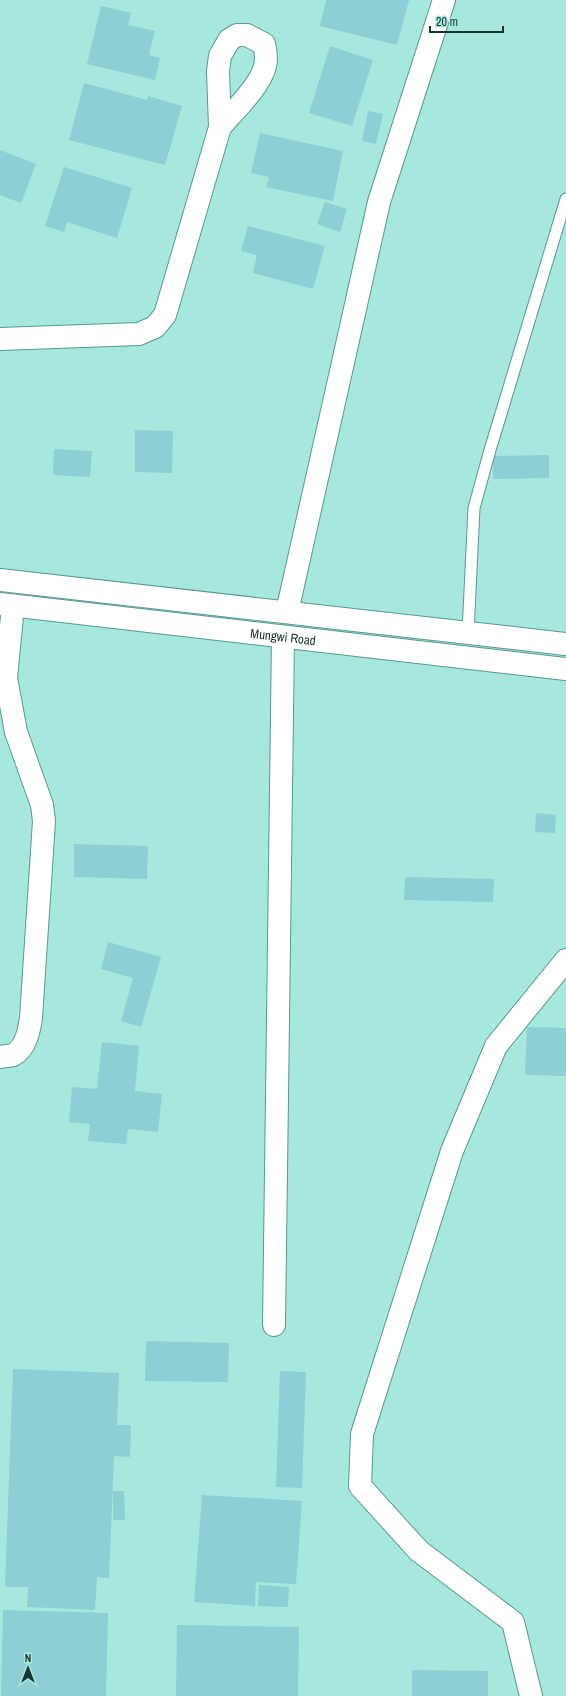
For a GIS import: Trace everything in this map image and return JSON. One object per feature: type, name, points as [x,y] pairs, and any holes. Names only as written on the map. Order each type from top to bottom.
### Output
[{"type":"street","points":[[287,612],[380,202],[444,0]]},
{"type":"street","points":[[0,339],[139,334],[155,327],[165,315],[220,127]]},
{"type":"street","name":"Mungwi Road","points":[[0,580],[566,644]]},
{"type":"street","points":[[0,1057],[13,1054],[23,1044],[30,1025],[44,822],[42,805],[16,732],[6,678],[6,605]]},
{"type":"street","name":"Mungwi Road","points":[[6,605],[566,669]]},
{"type":"street","points":[[274,1325],[284,637]]},
{"type":"street","points":[[532,1696],[513,1622],[419,1551],[360,1486],[362,1434],[452,1151],[496,1046],[566,960]]},
{"type":"lane","points":[[468,633],[474,508],[490,450],[566,199]]},
{"type":"building","points":[[326,0],[409,0],[397,45],[320,26]]},
{"type":"building","points":[[101,6],[131,13],[128,25],[155,31],[149,55],[160,58],[155,80],[87,64]]},
{"type":"building","points":[[330,46],[373,60],[352,126],[309,113]]},
{"type":"building","points":[[84,83],[147,100],[148,96],[182,106],[165,165],[69,140]]},
{"type":"building","points":[[368,111],[383,114],[376,144],[362,141]]},
{"type":"building","points":[[260,133],[343,151],[333,201],[266,187],[269,177],[251,173]]},
{"type":"building","points":[[0,150],[36,164],[21,203],[0,195]]},
{"type":"building","points":[[64,167],[132,188],[117,238],[67,222],[64,232],[45,226]]},
{"type":"building","points":[[325,202],[347,209],[340,232],[317,224]]},
{"type":"building","points":[[248,226],[325,246],[313,289],[253,273],[257,255],[241,251]]},
{"type":"building","points":[[135,430],[173,431],[172,473],[135,472]]},
{"type":"building","points":[[54,449],[92,451],[90,477],[53,475]]},
{"type":"building","points":[[549,455],[549,478],[493,479],[493,456]]},
{"type":"building","points":[[536,813],[556,815],[555,833],[535,832]]},
{"type":"building","points":[[74,844],[148,846],[147,879],[74,877]]},
{"type":"building","points":[[405,877],[494,879],[493,902],[404,900]]},
{"type":"building","points":[[108,942],[161,957],[141,1027],[121,1021],[133,978],[101,969]]},
{"type":"building","points":[[527,1027],[566,1028],[566,1076],[525,1075]]},
{"type":"building","points":[[102,1042],[139,1046],[135,1091],[162,1094],[158,1132],[128,1129],[126,1144],[88,1141],[90,1124],[69,1122],[72,1087],[97,1089]]},
{"type":"building","points":[[146,1341],[229,1343],[228,1382],[145,1381]]},
{"type":"building","points":[[13,1369],[119,1373],[117,1425],[131,1425],[130,1457],[114,1456],[109,1578],[97,1577],[95,1610],[27,1607],[28,1587],[5,1587]]},
{"type":"building","points":[[280,1371],[306,1372],[302,1488],[276,1487]]},
{"type":"building","points":[[113,1491],[124,1491],[125,1520],[113,1520]]},
{"type":"building","points":[[202,1495],[302,1501],[296,1584],[256,1582],[255,1606],[194,1602]]},
{"type":"building","points":[[259,1585],[289,1587],[288,1607],[258,1606]]},
{"type":"building","points":[[3,1610],[108,1613],[106,1696],[1,1696]]},
{"type":"building","points":[[177,1625],[299,1627],[298,1696],[176,1696]]},
{"type":"building","points":[[412,1670],[488,1671],[488,1696],[412,1696]]}]
